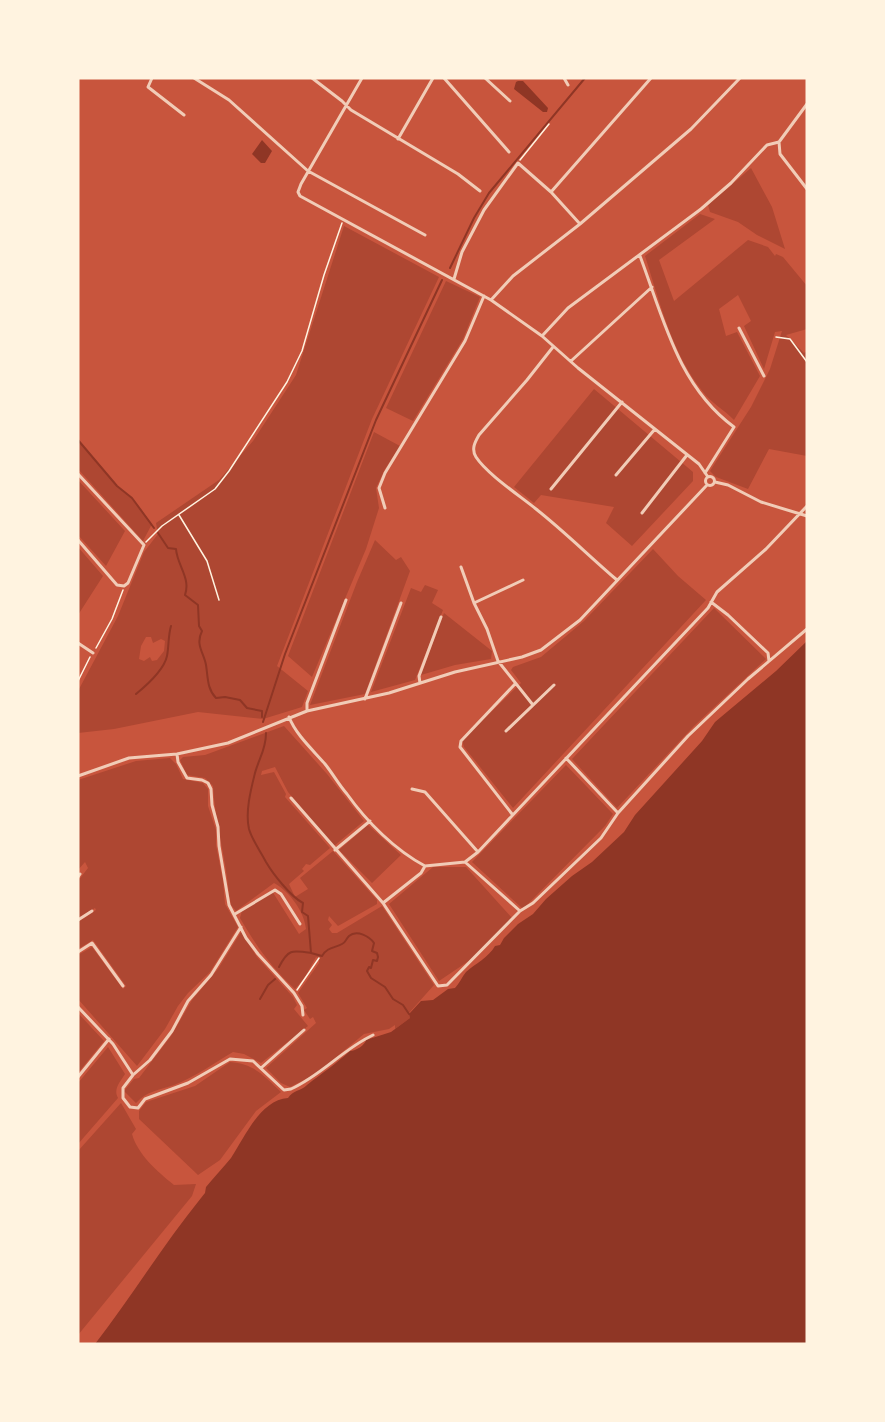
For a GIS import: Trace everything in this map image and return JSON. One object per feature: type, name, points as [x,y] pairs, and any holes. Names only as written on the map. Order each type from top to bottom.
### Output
[{"type":"street","points":[[152,78],[148,87],[184,115]]},
{"type":"street","points":[[194,78],[229,100],[308,171],[425,235]]},
{"type":"street","points":[[312,78],[351,110],[458,174],[480,191]]},
{"type":"street","points":[[362,78],[308,171],[298,192],[300,196],[491,300],[542,336],[571,362],[687,454],[708,477],[714,478],[715,482],[728,485],[761,502],[807,516]]},
{"type":"street","points":[[398,139],[433,78]]},
{"type":"street","points":[[444,78],[509,152]]},
{"type":"street","points":[[485,78],[510,101]]},
{"type":"street","points":[[564,78],[568,85]]},
{"type":"street","points":[[551,192],[651,78]]},
{"type":"street","points":[[491,300],[513,276],[580,224],[692,129],[740,78]]},
{"type":"street","points":[[542,336],[568,308],[701,209],[767,145],[778,142],[807,104]]},
{"type":"street","points":[[778,142],[780,154],[807,189]]},
{"type":"street","points":[[454,279],[462,252],[484,210],[518,163],[551,192],[580,224]]},
{"type":"street","points":[[640,256],[671,345],[687,376],[702,397],[734,427],[705,473]]},
{"type":"street","points":[[571,362],[652,287]]},
{"type":"street","points":[[385,508],[379,488],[386,473],[465,341],[484,296]]},
{"type":"street","points":[[740,328],[764,376]]},
{"type":"street","points":[[553,347],[528,380],[479,435],[473,451],[477,458],[510,489],[536,508],[617,580]]},
{"type":"street","points":[[551,489],[622,402]]},
{"type":"street","points":[[616,475],[655,429]]},
{"type":"street","points":[[642,513],[687,454]]},
{"type":"street","points":[[78,474],[144,545],[124,586],[117,585],[78,540]]},
{"type":"street","points":[[707,485],[708,477]]},
{"type":"street","points":[[78,776],[129,758],[177,754],[228,743],[306,711],[365,699],[498,661],[531,654],[550,644],[580,620],[707,485],[715,482]]},
{"type":"street","points":[[289,717],[294,727],[348,795],[398,849],[424,866],[465,862],[478,852],[685,633],[717,592],[766,549],[807,506]]},
{"type":"street","points":[[461,567],[498,661],[533,705]]},
{"type":"street","points":[[474,603],[523,580]]},
{"type":"street","points":[[306,711],[346,600]]},
{"type":"street","points":[[711,602],[768,652],[769,661]]},
{"type":"street","points":[[365,699],[401,603]]},
{"type":"street","points":[[420,683],[419,676],[441,617]]},
{"type":"street","points":[[291,798],[383,903],[438,986],[447,985],[520,911],[533,903],[601,838],[618,813],[688,736],[807,629]]},
{"type":"street","points":[[78,642],[93,653]]},
{"type":"street","points":[[512,814],[460,747],[461,741],[515,684]]},
{"type":"street","points":[[506,731],[554,685]]},
{"type":"street","points":[[177,754],[178,762],[187,778],[202,780],[211,789],[229,905],[258,954],[294,993],[302,1006],[303,1015]]},
{"type":"street","points":[[566,758],[618,813]]},
{"type":"street","points":[[412,789],[425,792],[478,852]]},
{"type":"street","points":[[335,850],[370,821]]},
{"type":"street","points":[[465,862],[520,911]]},
{"type":"street","points":[[383,903],[420,873],[424,866]]},
{"type":"street","points":[[235,914],[275,890],[281,894],[300,924]]},
{"type":"street","points":[[78,920],[92,911]]},
{"type":"street","points":[[241,927],[211,975],[188,1001],[172,1031],[150,1060],[133,1075],[123,1088],[122,1093],[126,1103],[135,1108],[145,1099],[188,1083],[230,1059],[253,1061],[284,1090],[291,1089],[326,1069],[350,1049],[372,1035]]},
{"type":"street","points":[[78,952],[92,943],[123,986]]},
{"type":"street","points":[[78,1008],[109,1040],[133,1075]]},
{"type":"street","points":[[261,1068],[304,1030]]},
{"type":"street","points":[[78,1077],[109,1040]]},
{"type":"path","points":[[518,163],[549,124]]},
{"type":"path","points":[[144,545],[152,535],[178,514],[221,483],[295,369],[339,228],[344,220]]},
{"type":"path","points":[[776,337],[790,339],[807,362]]},
{"type":"path","points":[[178,514],[207,561],[219,600]]},
{"type":"path","points":[[78,681],[112,620],[124,586]]},
{"type":"path","points":[[294,993],[319,958]]},
{"type":"shaded area","points":[[518,81],[523,81],[548,108],[547,112],[543,112],[514,89]]},
{"type":"shaded area","points":[[262,140],[272,151],[265,163],[261,163],[252,154]]},
{"type":"shaded area","points":[[751,168],[772,207],[785,249],[757,235],[738,222],[710,212],[708,205]]},
{"type":"shaded area","points":[[700,214],[715,219],[659,260],[674,301],[748,240],[768,247],[775,256],[776,254],[783,257],[807,286],[807,329],[786,335],[804,353],[807,351],[807,456],[769,449],[748,489],[716,477],[710,471],[751,407],[770,369],[782,331],[775,332],[764,369],[744,326],[751,321],[738,295],[719,309],[726,336],[737,332],[760,376],[734,420],[706,396],[683,361],[668,327],[645,256]]},
{"type":"shaded area","points":[[344,226],[439,277],[372,419],[277,666],[308,691],[302,707],[263,719],[198,712],[114,729],[78,733],[78,691],[118,616],[144,552],[158,534],[156,523],[219,480],[253,441],[296,375]],"holes":[[[146,637],[151,637],[153,643],[161,639],[165,641],[164,651],[157,660],[152,661],[150,657],[144,661],[139,659],[141,646]]]},
{"type":"shaded area","points":[[446,281],[480,297],[463,339],[413,421],[386,408]]},
{"type":"shaded area","points":[[594,389],[693,472],[693,481],[632,546],[606,523],[614,507],[541,495],[534,503],[514,487]]},
{"type":"shaded area","points":[[374,432],[400,446],[376,488],[379,508],[366,549],[312,677],[288,656]]},
{"type":"shaded area","points":[[78,440],[117,486],[132,498],[152,524],[143,541],[78,469]]},
{"type":"shaded area","points":[[78,480],[125,531],[106,566],[78,535]]},
{"type":"shaded area","points":[[375,540],[396,560],[401,557],[410,571],[365,694],[310,705],[357,582]]},
{"type":"shaded area","points":[[78,547],[103,576],[78,615]]},
{"type":"shaded area","points":[[653,549],[678,576],[706,600],[513,808],[464,747],[462,740],[521,683],[511,670],[513,667],[541,657],[584,621]]},
{"type":"shaded area","points":[[425,585],[438,590],[432,603],[443,610],[415,680],[371,692],[411,588],[421,592]]},
{"type":"shaded area","points":[[714,608],[766,659],[694,726],[617,808],[572,759]]},
{"type":"shaded area","points":[[444,613],[492,651],[491,659],[455,665],[421,675]]},
{"type":"shaded area","points":[[807,641],[807,1344],[95,1344],[205,1193],[206,1187],[231,1158],[261,1112],[269,1105],[288,1098],[292,1093],[305,1087],[350,1051],[364,1044],[366,1040],[391,1032],[410,1018],[409,1014],[421,1001],[433,1000],[448,989],[455,988],[466,972],[486,957],[495,946],[500,945],[518,924],[533,914],[546,899],[592,862],[624,832],[635,815],[702,741],[715,722],[776,671]]},
{"type":"shaded area","points":[[284,726],[327,774],[364,821],[334,846],[288,792],[275,767],[262,771],[261,775],[274,772],[286,794],[285,797],[330,848],[310,865],[306,864],[302,869],[304,871],[289,884],[295,897],[308,889],[300,878],[333,851],[377,900],[377,904],[338,926],[329,916],[328,920],[332,925],[329,929],[332,933],[337,933],[382,906],[434,985],[409,1013],[410,1018],[395,1029],[395,1025],[389,1029],[364,1034],[316,1074],[290,1087],[281,1083],[266,1068],[316,1023],[313,1017],[310,1019],[304,1010],[307,1008],[298,993],[319,963],[319,958],[316,957],[295,989],[258,947],[240,918],[242,911],[272,891],[299,934],[306,929],[305,922],[291,897],[274,883],[236,911],[231,905],[213,786],[205,778],[187,775],[180,760],[183,757],[205,755]]},
{"type":"shaded area","points":[[170,758],[176,764],[183,779],[203,783],[208,789],[208,806],[216,830],[216,845],[225,904],[238,927],[210,972],[188,993],[137,1066],[78,999],[78,955],[92,947],[123,989],[126,986],[93,940],[78,949],[78,922],[96,910],[95,908],[78,918],[78,881],[88,868],[85,862],[78,870],[78,780],[136,761]]},
{"type":"shaded area","points":[[566,765],[613,814],[605,826],[523,909],[472,862]]},
{"type":"shaded area","points":[[368,825],[401,855],[372,883],[339,850]]},
{"type":"shaded area","points":[[433,867],[466,867],[513,919],[476,956],[439,981],[389,904]]},
{"type":"shaded area","points":[[241,932],[257,957],[293,997],[297,1005],[294,1009],[308,1026],[261,1063],[244,1054],[233,1052],[189,1078],[149,1093],[136,1103],[124,1091],[134,1079],[139,1078],[171,1036],[192,1000],[218,969]]},
{"type":"shaded area","points":[[78,1013],[104,1041],[78,1073]]},
{"type":"shaded area","points":[[108,1047],[125,1074],[117,1089],[118,1098],[78,1144],[78,1083]]},
{"type":"shaded area","points":[[230,1062],[253,1068],[281,1092],[256,1111],[220,1160],[198,1175],[139,1119],[139,1111],[146,1102],[195,1086]]},
{"type":"shaded area","points":[[121,1103],[136,1129],[132,1134],[135,1142],[149,1162],[174,1185],[196,1184],[192,1196],[78,1335],[78,1151]]},
{"type":"waterway","points":[[450,268],[489,193],[585,78]]},
{"type":"waterway","points":[[263,722],[285,654],[376,420],[442,280]]},
{"type":"waterway","points":[[78,440],[117,486],[132,498],[154,528]]},
{"type":"waterway","points":[[158,533],[168,548],[176,549],[185,577],[185,595],[198,605],[199,626],[202,631],[199,641],[211,691],[216,698],[240,700],[247,708],[262,711],[262,717]]},
{"type":"waterway","points":[[136,694],[155,677],[162,667],[168,652],[171,626]]},
{"type":"waterway","points":[[266,733],[248,808],[249,829],[254,842],[273,873],[288,891],[303,903],[302,912],[308,916],[311,953],[322,956],[329,949],[344,943],[352,934],[356,933],[370,938],[374,943],[372,951],[377,953],[378,957],[377,961],[373,960],[371,968],[369,967],[367,971],[371,978],[385,987],[393,999],[403,1005],[409,1014]]},
{"type":"waterway","points":[[279,967],[291,952],[311,953]]},
{"type":"waterway","points":[[260,999],[268,985],[275,979]]}]
